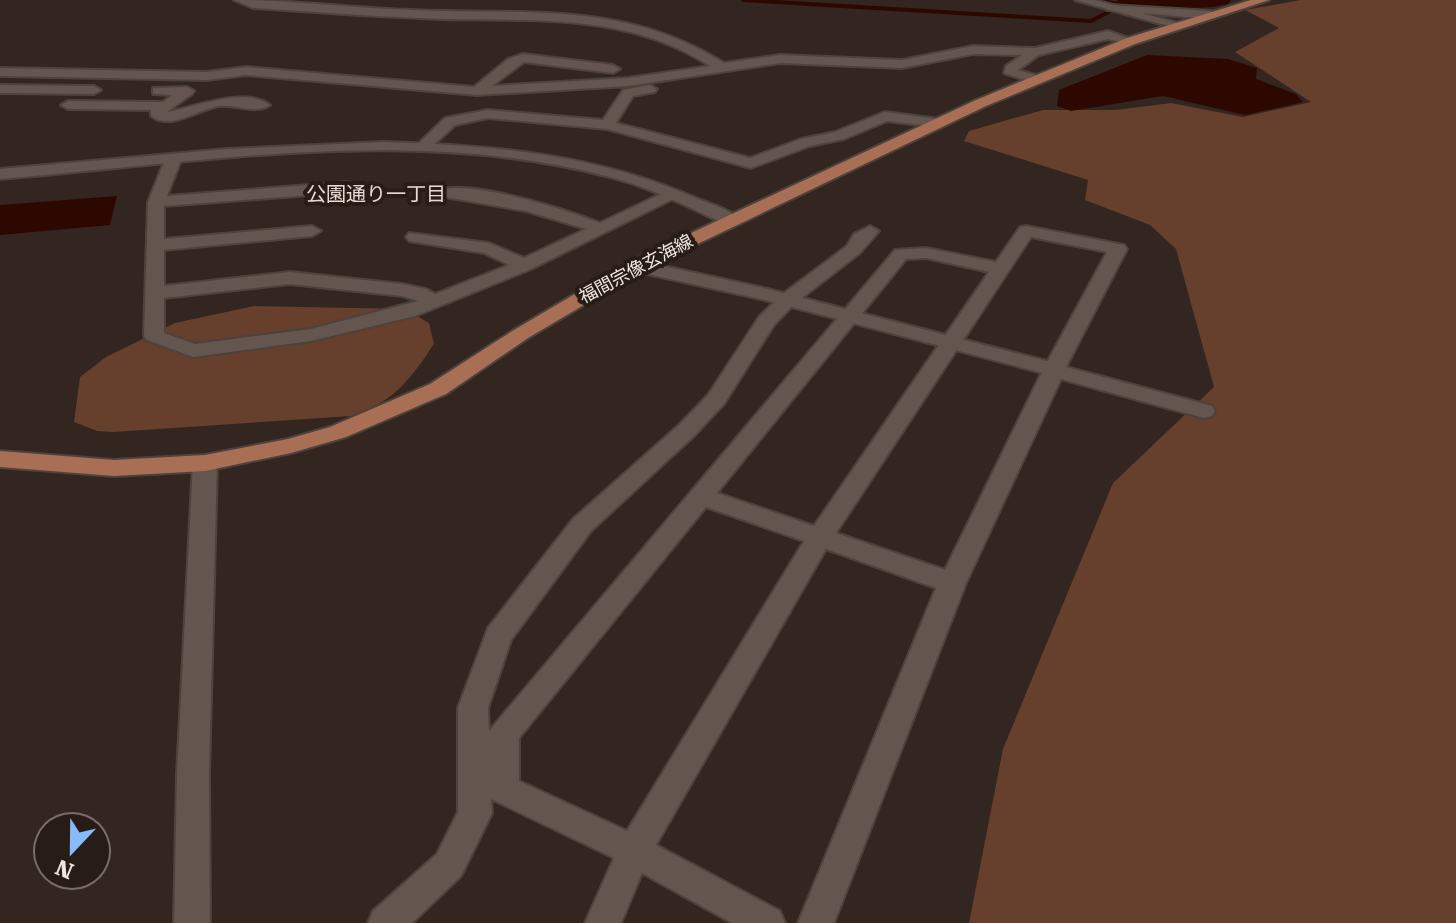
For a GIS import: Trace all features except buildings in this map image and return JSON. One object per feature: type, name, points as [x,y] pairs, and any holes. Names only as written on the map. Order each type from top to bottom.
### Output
[{"type":"main road","name":"福間宗像玄海線","points":[[0,459],[114,468],[204,484],[279,448],[338,432],[407,405],[466,372],[521,334],[636,266],[1034,79],[1131,41],[1263,0]]},
{"type":"street","points":[[240,0],[253,5],[371,12],[602,19],[662,34],[729,66]]},
{"type":"street","points":[[1081,0],[1179,25]]},
{"type":"street","points":[[1202,0],[1231,9]]},
{"type":"street","points":[[1111,8],[1210,15]]},
{"type":"street","points":[[0,72],[207,76],[246,71],[477,91],[591,86],[780,59],[902,64],[973,50],[1035,52],[1108,35],[1131,41]]},
{"type":"street","points":[[1034,79],[1011,73],[1011,69],[1035,52]]},
{"type":"street","points":[[477,91],[513,62],[523,58],[613,69]]},
{"type":"street","points":[[205,60],[226,63],[156,116],[176,116],[217,102],[263,105]]},
{"type":"street","points":[[607,125],[628,93],[702,81],[729,66]]},
{"type":"street","points":[[0,89],[187,91]]},
{"type":"street","points":[[0,103],[166,106]]},
{"type":"street","points":[[422,148],[450,121],[488,114],[607,125],[693,145],[751,163],[806,142],[839,136],[885,116],[938,123]]},
{"type":"street","points":[[0,174],[329,148],[422,148],[574,164],[624,176],[731,220]]},
{"type":"street","points":[[173,160],[156,202],[154,336],[193,351],[353,326],[434,302],[524,265],[673,195]]},
{"type":"street","points":[[156,202],[349,187]]},
{"type":"street","points":[[451,193],[507,200],[557,211],[601,229]]},
{"type":"street","points":[[154,245],[312,231]]},
{"type":"street","points":[[386,923],[449,865],[475,813],[473,708],[498,636],[582,525],[687,430],[716,399],[766,321],[787,300],[854,249],[860,238],[870,231]]},
{"type":"street","points":[[603,923],[634,851],[820,537],[1026,231],[1118,249],[1054,370],[952,583],[816,923]]},
{"type":"street","points":[[415,237],[489,248],[524,265]]},
{"type":"street","points":[[767,923],[634,851],[503,789],[503,735],[901,254],[926,253],[1002,269]]},
{"type":"street","points":[[636,266],[787,300],[1204,411]]},
{"type":"street","points":[[156,293],[290,278],[419,293],[434,302]]},
{"type":"street","points":[[192,923],[193,774],[204,484]]},
{"type":"street","points":[[701,496],[952,583]]},
{"type":"shaded area","points":[[1301,0],[1456,0],[1456,923],[969,923],[1003,749],[1113,483],[1214,387],[1176,249],[1150,225],[1085,200],[1088,180],[964,141],[969,131],[1043,110],[1115,110],[1171,103],[1243,117],[1311,102],[1235,52],[1279,28],[1245,10]]},
{"type":"shaded area","points":[[1147,55],[1228,59],[1257,68],[1256,79],[1296,94],[1303,102],[1245,115],[1163,96],[1071,111],[1057,106],[1059,90]]},
{"type":"shaded area","points":[[117,196],[110,225],[0,235],[0,205]]},
{"type":"shaded area","points":[[254,306],[405,309],[429,323],[434,344],[399,389],[366,411],[351,416],[114,432],[97,431],[74,422],[80,377],[106,357],[175,323]]},
{"type":"waterway","points":[[743,0],[1091,21],[1122,5],[1097,0]]},
{"type":"waterway","points":[[1122,5],[1221,0]]},
{"type":"district","name":"公園通り一丁目","points":[[376,194]]}]
